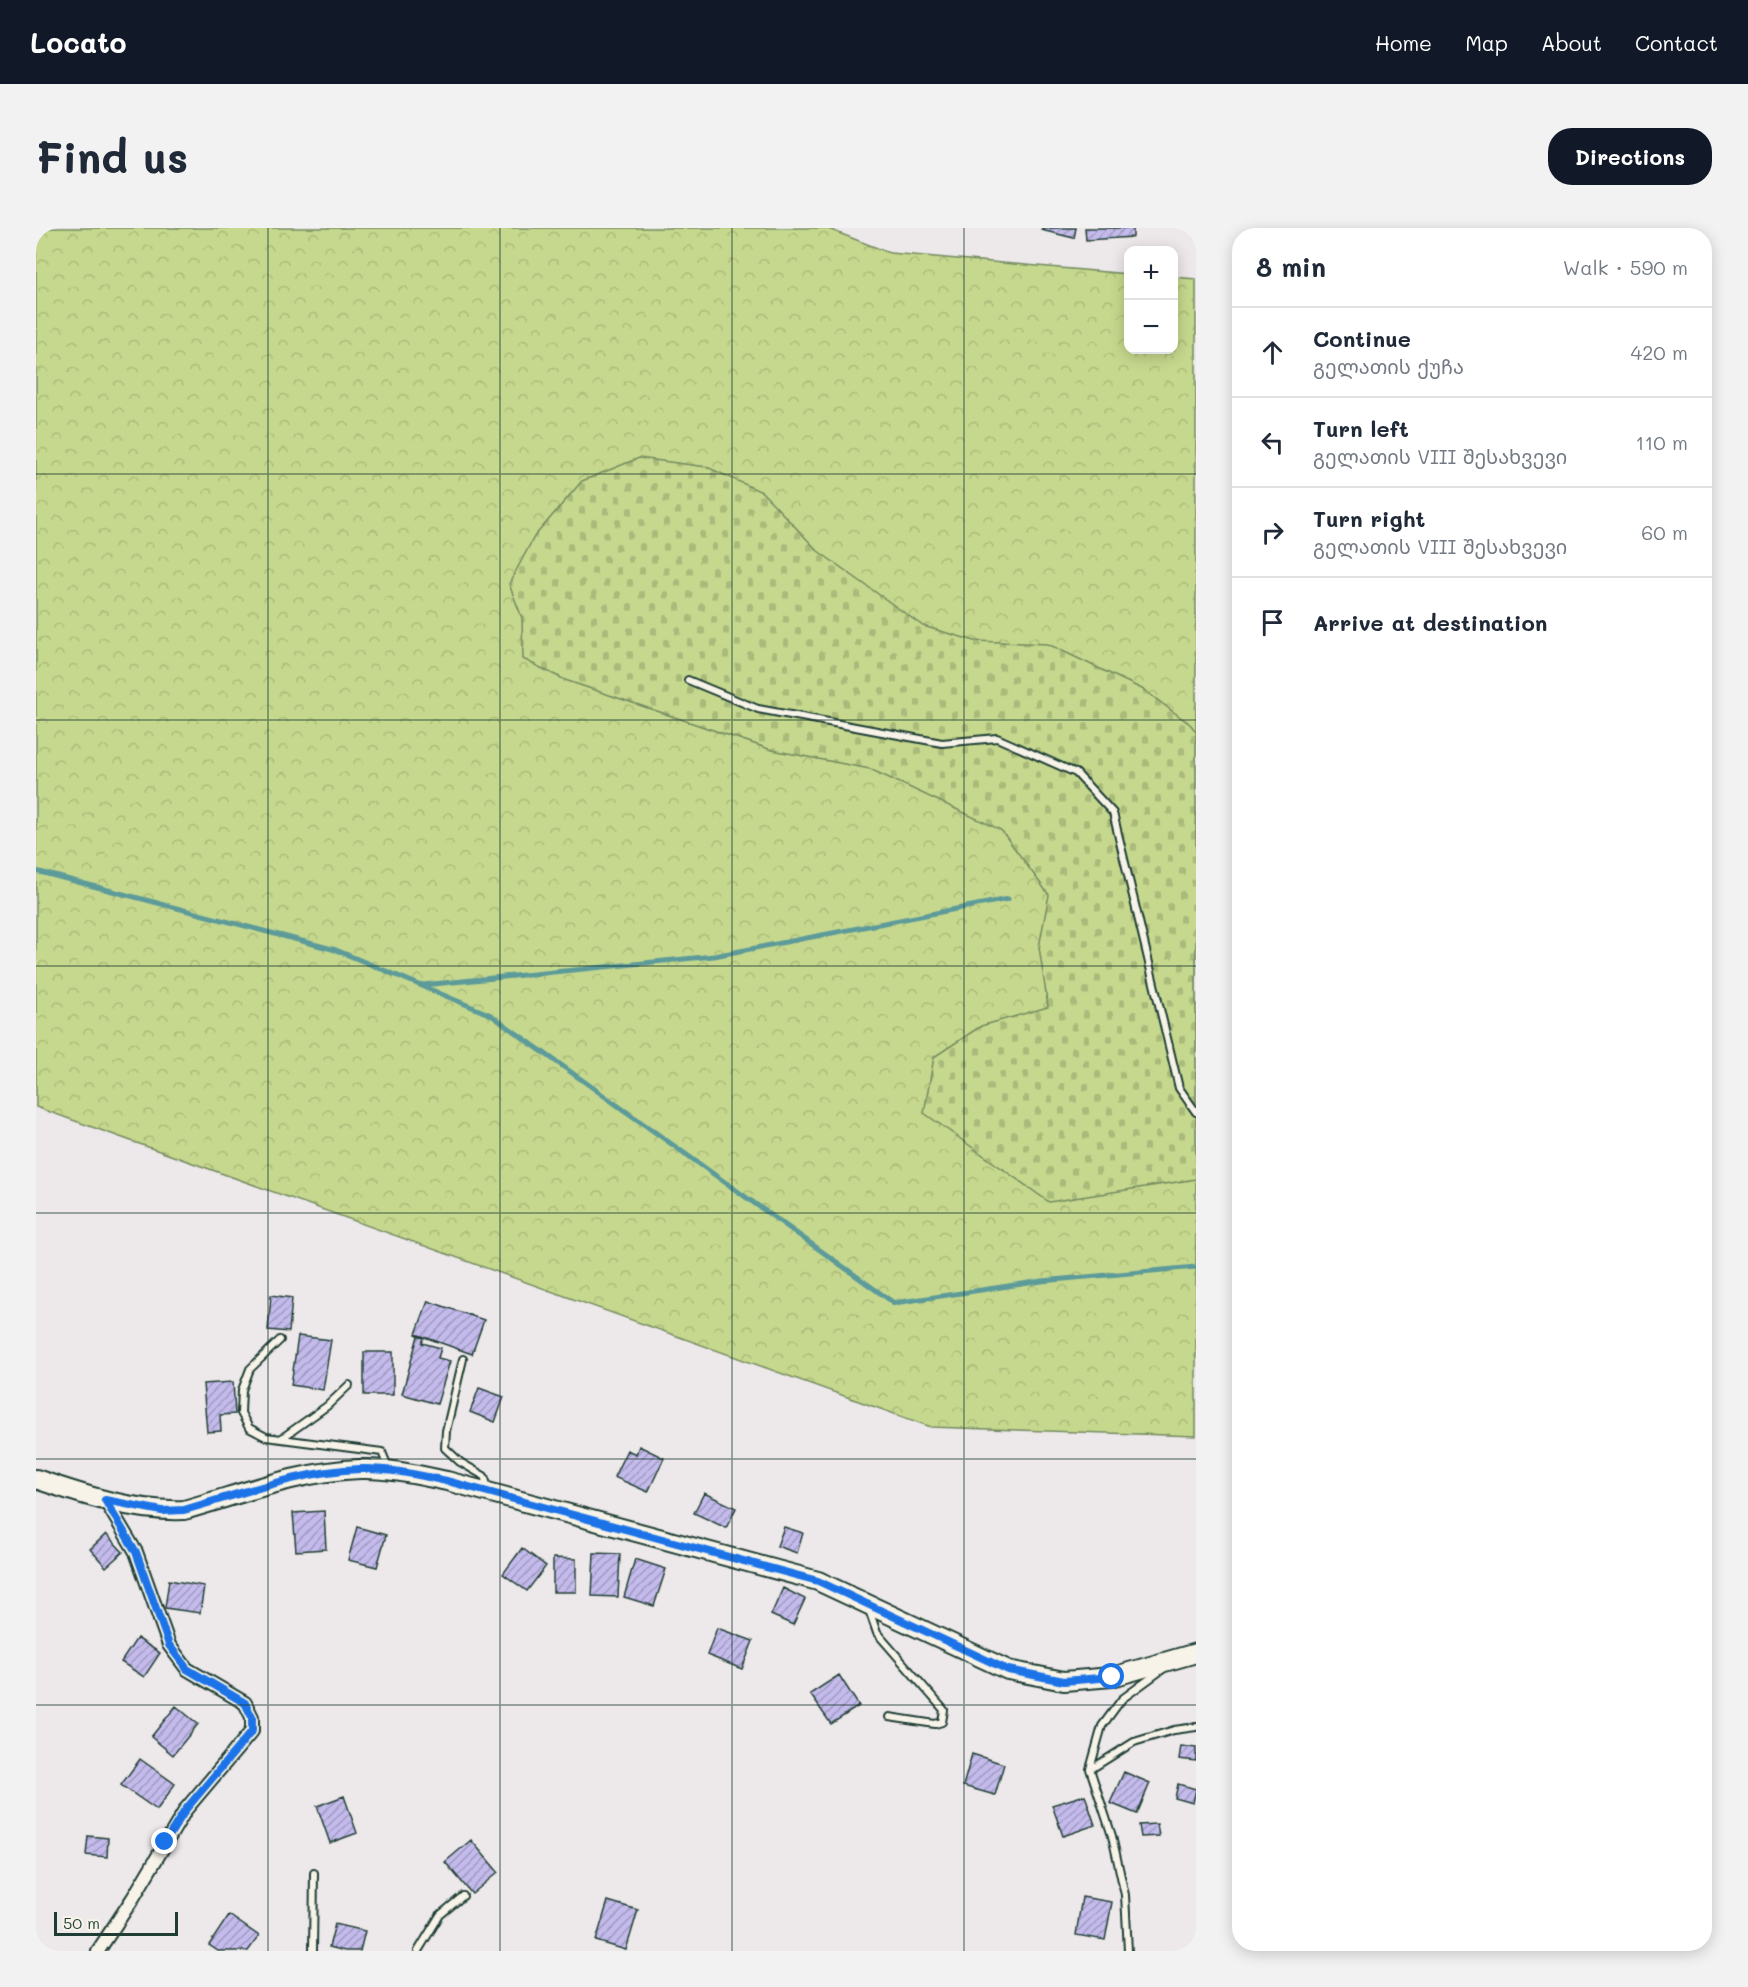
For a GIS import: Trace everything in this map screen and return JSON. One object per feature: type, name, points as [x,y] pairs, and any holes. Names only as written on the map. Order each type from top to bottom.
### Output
[{"type":"main road","points":[[36,1479],[105,1500],[162,1511],[184,1510],[331,1471],[390,1470],[447,1481],[818,1581],[1008,1670],[1064,1681],[1112,1677],[1196,1653]]},
{"type":"street","points":[[98,1951],[133,1898],[186,1809],[252,1731],[252,1717],[245,1703],[187,1669],[169,1645],[136,1552],[105,1500]]},
{"type":"lane","points":[[688,680],[758,709],[942,743],[997,738],[1076,773],[1113,813],[1179,1088],[1196,1112]]},
{"type":"lane","points":[[280,1340],[250,1369],[242,1390],[242,1413],[249,1428],[266,1437],[382,1452],[390,1470]]},
{"type":"lane","points":[[463,1359],[446,1431],[445,1448],[460,1462],[484,1476],[490,1493]]},
{"type":"lane","points":[[281,1439],[327,1406],[349,1385]]},
{"type":"lane","points":[[867,1604],[877,1633],[944,1710],[942,1722],[935,1724],[889,1717]]},
{"type":"lane","points":[[1128,1951],[1125,1895],[1112,1836],[1090,1769],[1102,1726],[1122,1699],[1175,1659]]},
{"type":"lane","points":[[1090,1769],[1134,1742],[1174,1730],[1196,1727]]},
{"type":"lane","points":[[313,1951],[314,1872]]},
{"type":"lane","points":[[418,1951],[440,1915],[463,1896]]},
{"type":"green space","points":[[36,228],[826,228],[890,253],[1124,274],[1124,354],[1178,354],[1178,277],[1196,279],[1196,1436],[931,1427],[36,1107]]},
{"type":"green space","points":[[639,458],[707,467],[762,492],[818,551],[923,626],[975,641],[1048,644],[1144,690],[1191,725],[1196,732],[1196,1179],[1049,1202],[924,1113],[934,1057],[981,1026],[1048,1007],[1039,947],[1049,895],[1001,830],[870,769],[772,750],[565,680],[523,659],[522,618],[509,584],[534,537],[582,481]]},
{"type":"building","points":[[1042,228],[1076,228],[1074,238],[1041,230]]},
{"type":"building","points":[[1085,228],[1133,228],[1133,237],[1086,240]]},
{"type":"building","points":[[271,1295],[292,1298],[289,1332],[268,1330]]},
{"type":"building","points":[[428,1301],[484,1320],[472,1354],[416,1334]]},
{"type":"building","points":[[298,1336],[331,1340],[323,1390],[291,1385]]},
{"type":"building","points":[[418,1336],[424,1338],[422,1343],[441,1348],[438,1358],[450,1361],[437,1404],[402,1394]]},
{"type":"building","points":[[364,1352],[393,1352],[393,1395],[364,1395]]},
{"type":"building","points":[[233,1382],[235,1414],[220,1415],[221,1431],[207,1432],[203,1384]]},
{"type":"building","points":[[479,1388],[504,1397],[495,1422],[470,1412]]},
{"type":"building","points":[[639,1446],[664,1458],[648,1492],[614,1477],[627,1450],[636,1454]]},
{"type":"building","points":[[704,1493],[736,1508],[726,1528],[694,1513]]},
{"type":"building","points":[[324,1511],[326,1549],[296,1551],[293,1513]]},
{"type":"building","points":[[357,1527],[386,1535],[377,1567],[348,1560]]},
{"type":"building","points":[[784,1527],[803,1533],[797,1553],[777,1546]]},
{"type":"building","points":[[106,1534],[123,1552],[106,1567],[90,1549]]},
{"type":"building","points":[[522,1548],[546,1566],[527,1591],[503,1574]]},
{"type":"building","points":[[594,1553],[620,1554],[618,1597],[592,1596]]},
{"type":"building","points":[[553,1558],[576,1559],[576,1592],[553,1592]]},
{"type":"building","points":[[635,1559],[666,1569],[654,1606],[624,1597]]},
{"type":"building","points":[[169,1580],[204,1586],[200,1613],[165,1608]]},
{"type":"building","points":[[783,1588],[805,1599],[793,1625],[771,1615]]},
{"type":"building","points":[[717,1628],[753,1641],[742,1669],[707,1655]]},
{"type":"building","points":[[137,1638],[160,1653],[144,1677],[121,1662]]},
{"type":"building","points":[[839,1675],[859,1706],[831,1724],[810,1694]]},
{"type":"building","points":[[176,1706],[198,1724],[173,1755],[151,1737]]},
{"type":"building","points":[[1181,1746],[1196,1748],[1196,1761],[1179,1759]]},
{"type":"building","points":[[972,1754],[1004,1764],[995,1795],[963,1786]]},
{"type":"building","points":[[140,1759],[175,1784],[157,1810],[121,1785]]},
{"type":"building","points":[[1124,1772],[1150,1783],[1137,1814],[1110,1803]]},
{"type":"building","points":[[1178,1784],[1196,1789],[1193,1803],[1175,1798]]},
{"type":"building","points":[[1085,1795],[1095,1825],[1063,1836],[1052,1805]]},
{"type":"building","points":[[344,1796],[357,1833],[330,1843],[317,1806]]},
{"type":"building","points":[[1157,1824],[1159,1836],[1141,1837],[1139,1825]]},
{"type":"building","points":[[88,1836],[108,1838],[107,1857],[86,1855]]},
{"type":"building","points":[[471,1840],[498,1872],[472,1894],[445,1862]]},
{"type":"building","points":[[1082,1897],[1112,1902],[1105,1940],[1076,1935]]},
{"type":"building","points":[[608,1901],[638,1910],[626,1950],[596,1941]]},
{"type":"building","points":[[229,1915],[259,1936],[248,1951],[218,1951],[209,1945]]},
{"type":"building","points":[[335,1924],[365,1931],[360,1951],[345,1951],[329,1947]]},
{"type":"waterway","points":[[36,871],[336,950],[491,1015],[894,1303],[1042,1281],[1196,1267]]},
{"type":"waterway","points":[[423,985],[714,956],[1008,899]]},
{"type":"route","points":[[165,1842],[186,1809],[252,1731],[252,1717],[245,1703],[187,1669],[169,1645],[136,1552],[105,1500],[162,1511],[184,1510],[331,1471],[362,1469],[396,1471],[447,1481],[818,1581],[1008,1670],[1064,1681],[1112,1677]]}]
